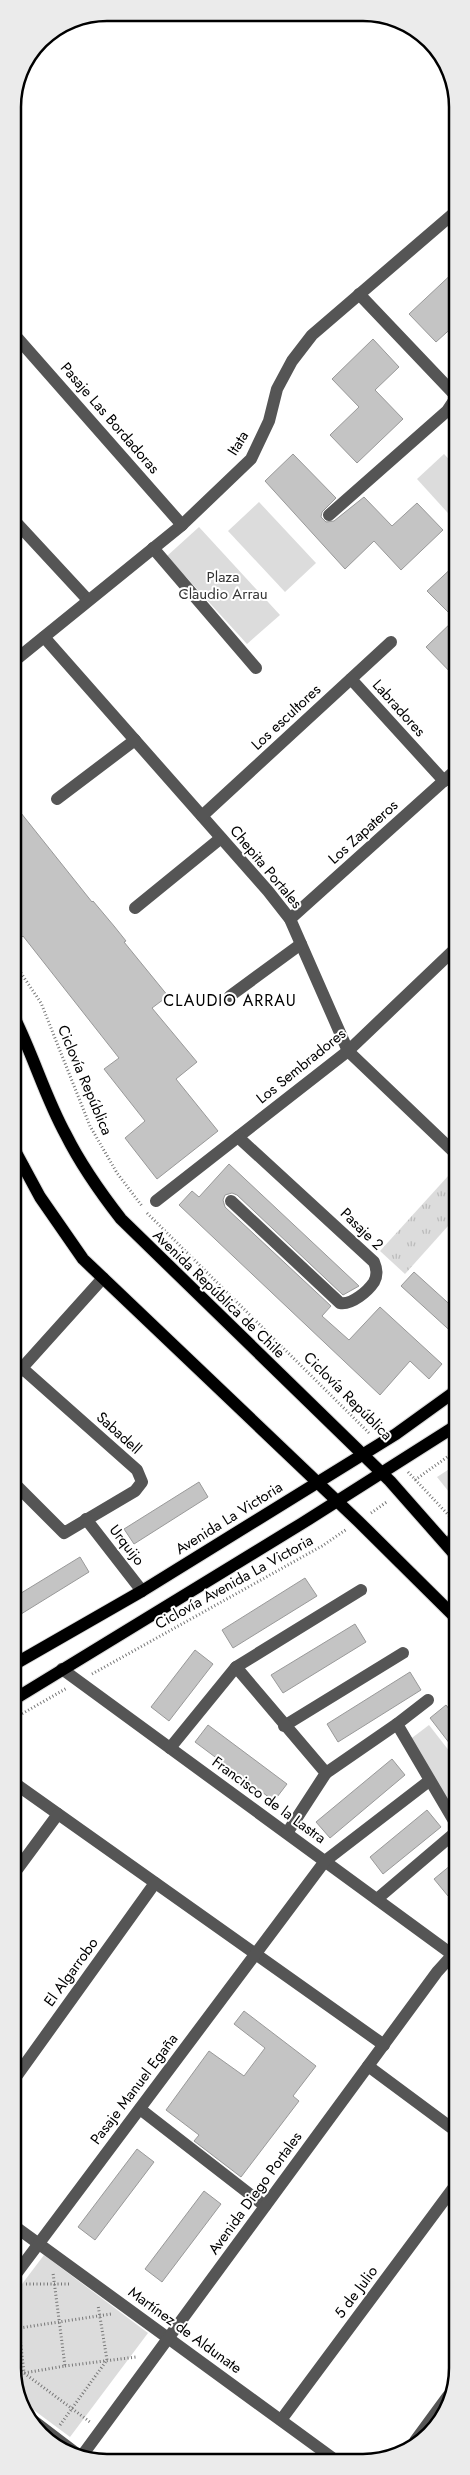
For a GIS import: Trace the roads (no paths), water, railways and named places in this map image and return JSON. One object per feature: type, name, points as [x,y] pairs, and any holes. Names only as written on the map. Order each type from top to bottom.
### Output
[{"type":"main road","name":"Avenida República de Chile","points":[[21,1030],[65,1134],[89,1176],[109,1204],[141,1240],[401,1493],[449,1548]]},
{"type":"main road","points":[[21,1162],[40,1197],[83,1259],[358,1521],[449,1611]]},
{"type":"main road","name":"Avenida La Victoria","points":[[21,1660],[142,1591],[379,1444],[449,1396]]},
{"type":"main road","points":[[21,1695],[449,1430]]},
{"type":"street","name":"Itata","points":[[21,656],[182,525],[251,459],[269,421],[277,389],[292,361],[312,335],[449,217]]},
{"type":"street","points":[[359,294],[449,388]]},
{"type":"street","name":"Pasaje Las Bordadoras","points":[[21,342],[182,525]]},
{"type":"street","points":[[329,515],[449,408]]},
{"type":"street","points":[[21,528],[88,600]]},
{"type":"street","points":[[153,548],[256,668]]},
{"type":"street","name":"Chepita Portales","points":[[44,637],[290,919],[348,1051],[449,1147]]},
{"type":"street","name":"Los escultores","points":[[202,816],[391,642]]},
{"type":"street","name":"Labradores","points":[[351,679],[444,781]]},
{"type":"street","points":[[57,799],[135,740]]},
{"type":"street","name":"Los Zapateros","points":[[290,919],[449,776]]},
{"type":"street","points":[[135,908],[221,838]]},
{"type":"street","points":[[230,996],[301,944]]},
{"type":"street","name":"Los Sembradores","points":[[156,1201],[348,1051],[449,956]]},
{"type":"street","name":"Pasaje 2","points":[[231,1201],[340,1303],[352,1302],[374,1282],[378,1271],[374,1262],[238,1137]]},
{"type":"street","points":[[21,1369],[103,1278]]},
{"type":"street","name":"Sabadell","points":[[21,1376],[137,1470],[142,1482],[135,1491],[64,1533],[21,1490]]},
{"type":"street","name":"Urquijo","points":[[86,1520],[142,1591]]},
{"type":"street","points":[[170,1748],[236,1667],[361,1590]]},
{"type":"street","points":[[284,1726],[403,1653]]},
{"type":"street","points":[[236,1667],[284,1726],[326,1773]]},
{"type":"street","name":"Francisco de la Lastra","points":[[62,1669],[377,1899],[449,1949]]},
{"type":"street","points":[[287,1833],[326,1773],[428,1700]]},
{"type":"street","points":[[397,1724],[449,1813]]},
{"type":"street","name":"Pasaje Manuel Egaña","points":[[21,2274],[38,2243],[325,1861],[429,1781]]},
{"type":"street","points":[[21,1788],[384,2045]]},
{"type":"street","points":[[21,1864],[58,1814]]},
{"type":"street","points":[[377,1899],[449,1838]]},
{"type":"street","name":"El Algarrobo","points":[[21,2070],[155,1883]]},
{"type":"street","name":"Avenida Diego Portales","points":[[85,2450],[368,2066],[449,1963]]},
{"type":"street","points":[[368,2066],[449,2126]]},
{"type":"street","points":[[140,2109],[266,2206]]},
{"type":"street","name":"5 de Julio","points":[[281,2420],[449,2194]]},
{"type":"street","name":"Martínez de Aldunate","points":[[21,2231],[327,2454]]},
{"type":"district","name":"CLAUDIO ARRAU","points":[[230,1000]]},
{"type":"park label","name":"Plaza Claudio Arrau","points":[[223,586]]}]
